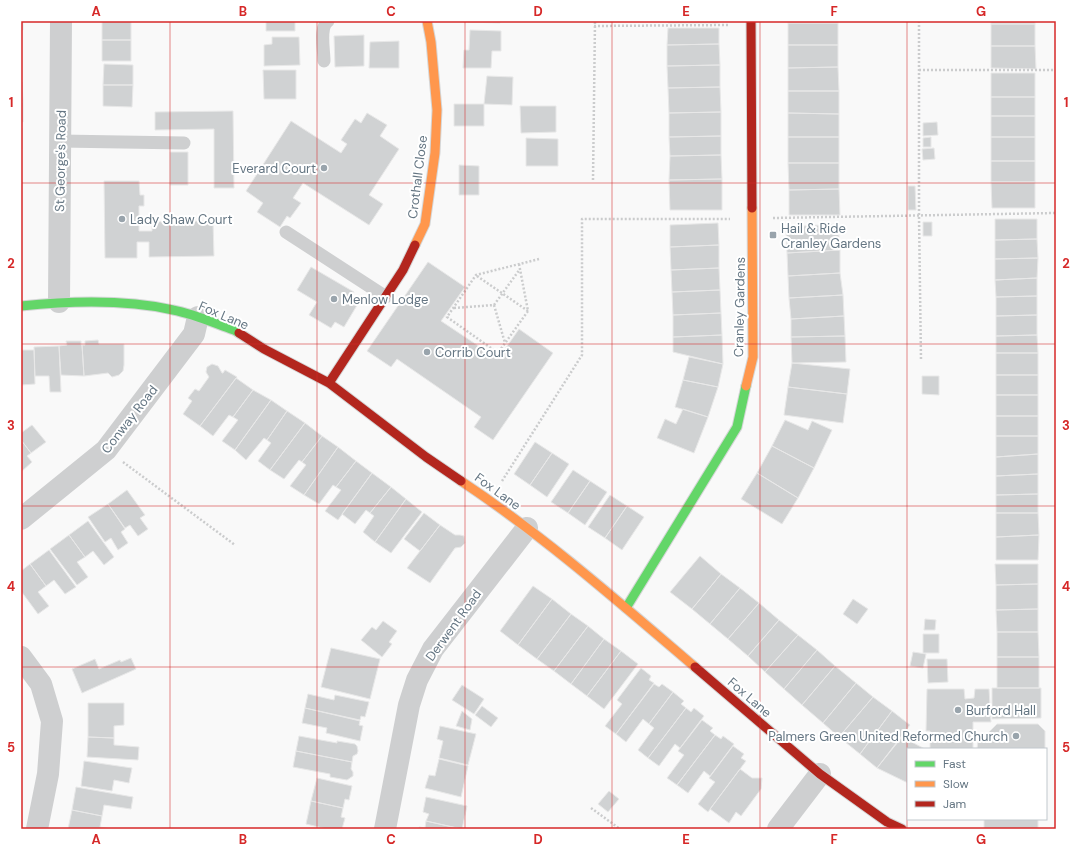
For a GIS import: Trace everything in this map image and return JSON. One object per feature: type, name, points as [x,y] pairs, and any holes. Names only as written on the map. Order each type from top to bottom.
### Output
[{"type":"street","name":"St George's Road","points":[[58,302],[61,21]]},
{"type":"street","name":"Crothall Close","points":[[329,383],[403,270],[425,224],[435,153],[436,110],[432,42],[427,21]]},
{"type":"street","name":"Cranley Gardens","points":[[626,608],[737,427],[753,357],[751,23]]},
{"type":"street","name":"Fox Lane","points":[[21,306],[58,302],[140,304],[174,310],[234,330],[264,349],[329,383],[426,457],[490,500],[527,528],[626,608],[820,774],[887,822],[902,829]]},
{"type":"street","name":"Conway Road","points":[[21,519],[106,450],[194,334],[198,317]]},
{"type":"street","name":"Derwent Road","points":[[384,829],[409,705],[417,680],[433,649],[527,528]]},
{"type":"street","points":[[21,657],[41,684],[52,721],[48,774],[37,829]]},
{"type":"street","points":[[778,829],[820,774]]},
{"type":"lane","points":[[324,61],[322,28],[328,21]]},
{"type":"lane","points":[[60,141],[184,142]]},
{"type":"lane","points":[[286,232],[386,297]]},
{"type":"path","points":[[593,180],[594,21]]},
{"type":"path","points":[[919,21],[921,360]]},
{"type":"path","points":[[594,26],[751,23]]},
{"type":"path","points":[[919,70],[1056,70]]},
{"type":"path","points":[[490,500],[582,355],[582,219],[919,216],[1056,213]]},
{"type":"path","points":[[520,264],[528,311],[498,354],[448,317],[476,275],[539,259]]},
{"type":"path","points":[[505,343],[494,305],[520,269]]},
{"type":"path","points":[[476,275],[528,311]]},
{"type":"path","points":[[454,308],[494,305]]},
{"type":"path","points":[[106,450],[235,545]]},
{"type":"path","points":[[590,808],[620,829]]},
{"type":"building","points":[[21,21],[23,21],[23,30],[21,30]]},
{"type":"building","points":[[102,21],[131,21],[131,40],[102,40]]},
{"type":"building","points":[[266,21],[295,21],[295,31],[266,31]]},
{"type":"building","points":[[500,21],[500,23],[468,22]]},
{"type":"building","points":[[668,21],[718,21],[718,23],[668,23]]},
{"type":"building","points":[[788,21],[838,21],[838,23],[788,23]]},
{"type":"building","points":[[991,21],[1035,21],[1035,24],[991,24]]},
{"type":"building","points":[[788,23],[838,23],[838,45],[788,45]]},
{"type":"building","points":[[991,24],[1035,24],[1035,46],[991,46]]},
{"type":"building","points":[[668,28],[719,28],[719,44],[667,45]]},
{"type":"building","points":[[470,30],[501,31],[501,51],[492,51],[491,68],[463,68],[464,50],[469,50]]},
{"type":"building","points":[[364,35],[364,66],[335,67],[334,36]]},
{"type":"building","points":[[272,37],[299,37],[300,65],[264,66],[264,45],[272,44]]},
{"type":"building","points":[[102,40],[131,40],[131,61],[102,61]]},
{"type":"building","points":[[399,41],[399,68],[369,68],[370,42]]},
{"type":"building","points":[[719,44],[720,65],[667,66],[667,45]]},
{"type":"building","points":[[788,45],[838,45],[838,67],[788,68]]},
{"type":"building","points":[[991,46],[1035,46],[1036,69],[991,68]]},
{"type":"building","points":[[104,64],[133,65],[133,85],[103,85]]},
{"type":"building","points":[[720,65],[720,87],[668,88],[667,66]]},
{"type":"building","points":[[838,67],[839,91],[788,91],[788,68]]},
{"type":"building","points":[[263,70],[296,70],[296,99],[264,99]]},
{"type":"building","points":[[991,73],[1035,73],[1035,97],[991,97]]},
{"type":"building","points":[[487,76],[513,77],[512,105],[484,104]]},
{"type":"building","points":[[22,82],[23,102],[21,102]]},
{"type":"building","points":[[103,85],[133,85],[132,107],[103,106]]},
{"type":"building","points":[[720,87],[721,112],[669,113],[668,88]]},
{"type":"building","points":[[788,91],[839,91],[839,114],[788,113]]},
{"type":"building","points":[[991,97],[1035,97],[1035,116],[991,116]]},
{"type":"building","points":[[21,102],[23,102],[23,122],[21,122]]},
{"type":"building","points":[[454,104],[484,104],[484,126],[454,126]]},
{"type":"building","points":[[520,106],[556,106],[556,132],[521,133]]},
{"type":"building","points":[[233,111],[234,188],[214,188],[214,129],[155,130],[155,112]]},
{"type":"building","points":[[721,112],[721,136],[669,137],[669,113]]},
{"type":"building","name":"Everard Court","points":[[367,113],[387,125],[380,136],[399,149],[369,195],[383,204],[369,225],[303,183],[293,198],[301,203],[290,218],[287,216],[280,227],[257,212],[263,203],[246,191],[291,121],[341,153],[347,144],[341,140],[355,119],[361,123]]},
{"type":"building","points":[[788,113],[839,114],[839,137],[788,137]]},
{"type":"building","points":[[991,116],[1035,116],[1035,137],[991,137]]},
{"type":"building","points":[[937,122],[938,135],[923,136],[923,123]]},
{"type":"building","points":[[22,128],[22,149],[21,149]]},
{"type":"building","points":[[721,136],[721,155],[670,156],[669,137]]},
{"type":"building","points":[[788,137],[839,137],[839,163],[788,163]]},
{"type":"building","points":[[931,137],[931,147],[923,147],[923,138]]},
{"type":"building","points":[[991,137],[1035,137],[1035,161],[991,161]]},
{"type":"building","points":[[526,138],[558,139],[558,166],[526,166]]},
{"type":"building","points":[[934,148],[935,159],[923,160],[922,149]]},
{"type":"building","points":[[170,152],[188,152],[188,185],[170,185]]},
{"type":"building","points":[[721,155],[722,179],[669,180],[670,156]]},
{"type":"building","points":[[991,161],[1035,161],[1035,182],[991,182]]},
{"type":"building","points":[[788,163],[839,163],[839,189],[789,190]]},
{"type":"building","points":[[459,165],[479,166],[479,195],[459,195]]},
{"type":"building","points":[[722,179],[722,210],[670,210],[669,180]]},
{"type":"building","name":"Lady Shaw Court","points":[[104,181],[139,181],[140,195],[144,195],[144,206],[139,206],[139,231],[152,231],[152,222],[186,221],[186,218],[196,218],[195,221],[213,221],[214,256],[149,257],[149,242],[137,242],[137,258],[105,258]]},
{"type":"building","points":[[991,182],[1035,182],[1035,208],[992,208]]},
{"type":"building","points":[[908,186],[915,186],[916,210],[908,210]]},
{"type":"building","points":[[839,189],[840,215],[789,215],[789,190]]},
{"type":"building","points":[[995,219],[1037,219],[1037,239],[995,240]]},
{"type":"building","points":[[923,222],[932,222],[932,236],[923,236]]},
{"type":"building","points":[[718,223],[719,245],[670,247],[670,225]]},
{"type":"building","points":[[838,224],[840,250],[787,253],[786,227]]},
{"type":"building","points":[[1037,239],[1038,258],[995,259],[995,240]]},
{"type":"building","points":[[719,245],[719,268],[671,270],[670,247]]},
{"type":"building","points":[[840,250],[840,273],[788,276],[787,253]]},
{"type":"building","points":[[1038,258],[1037,278],[995,280],[995,259]]},
{"type":"building","name":"Corrib Court","points":[[428,262],[465,287],[441,321],[498,359],[519,329],[553,353],[493,440],[474,427],[481,417],[397,359],[391,367],[367,351]]},
{"type":"building","name":"Menlow Lodge","points":[[311,267],[354,292],[351,297],[359,302],[344,327],[335,322],[331,328],[309,315],[317,302],[297,290]]},
{"type":"building","points":[[719,268],[720,290],[672,292],[671,270]]},
{"type":"building","points":[[840,273],[843,295],[789,298],[788,276]]},
{"type":"building","points":[[1037,278],[1037,296],[996,297],[995,280]]},
{"type":"building","points":[[720,290],[721,313],[673,315],[672,292]]},
{"type":"building","points":[[843,295],[844,316],[791,319],[789,298]]},
{"type":"building","points":[[1037,296],[1037,315],[996,316],[996,297]]},
{"type":"building","points":[[721,313],[722,335],[673,337],[673,315]]},
{"type":"building","points":[[1037,315],[1037,335],[996,336],[996,316]]},
{"type":"building","points":[[844,316],[845,336],[791,337],[791,319]]},
{"type":"building","points":[[722,335],[723,364],[673,352],[673,337]]},
{"type":"building","points":[[1037,335],[1038,353],[996,353],[996,336]]},
{"type":"building","points":[[845,336],[846,362],[792,363],[791,337]]},
{"type":"building","points":[[98,340],[99,344],[124,344],[124,365],[123,371],[119,375],[112,377],[108,373],[84,376],[82,345],[85,345],[85,341]]},
{"type":"building","points":[[66,341],[81,341],[84,376],[61,375],[59,346],[67,345]]},
{"type":"building","points":[[59,346],[61,392],[50,392],[49,376],[35,376],[34,347]]},
{"type":"building","points":[[21,350],[34,350],[35,384],[21,385]]},
{"type":"building","points":[[996,353],[1038,353],[1038,375],[996,375]]},
{"type":"building","points":[[689,357],[723,364],[718,387],[683,380]]},
{"type":"building","points":[[792,363],[850,369],[847,394],[788,387]]},
{"type":"building","points":[[212,364],[218,366],[222,373],[225,370],[237,377],[200,426],[183,414],[192,401],[188,398],[195,389],[199,391],[209,377],[206,372],[207,367]]},
{"type":"building","points":[[996,375],[1038,375],[1038,395],[996,395]]},
{"type":"building","points":[[922,376],[939,376],[939,395],[922,394]]},
{"type":"building","points":[[236,378],[253,390],[233,417],[229,415],[213,436],[200,426]]},
{"type":"building","points":[[683,380],[718,387],[708,417],[675,407]]},
{"type":"building","points":[[788,387],[847,394],[843,423],[784,415]]},
{"type":"building","points":[[253,390],[271,400],[235,450],[222,441],[238,420],[233,417]]},
{"type":"building","points":[[996,395],[1038,395],[1038,416],[996,416]]},
{"type":"building","points":[[271,400],[287,411],[267,440],[264,438],[246,460],[235,450]]},
{"type":"building","points":[[683,409],[708,417],[694,453],[657,438],[665,419],[676,424]]},
{"type":"building","points":[[287,411],[305,423],[270,470],[258,461],[271,443],[267,440]]},
{"type":"building","points":[[996,416],[1038,416],[1038,436],[996,436]]},
{"type":"building","points":[[785,420],[808,430],[812,421],[832,430],[814,468],[772,446]]},
{"type":"building","points":[[305,423],[322,436],[302,462],[299,460],[284,479],[270,470]]},
{"type":"building","points":[[32,425],[46,442],[31,453],[21,440],[21,433]]},
{"type":"building","points":[[322,436],[338,447],[304,495],[290,486],[306,465],[302,462]]},
{"type":"building","points":[[996,436],[1038,436],[1038,454],[996,457]]},
{"type":"building","points":[[21,440],[31,453],[27,456],[32,462],[21,472]]},
{"type":"building","points":[[535,442],[552,453],[530,485],[514,474]]},
{"type":"building","points":[[772,446],[814,468],[798,498],[757,473]]},
{"type":"building","points":[[338,447],[356,461],[336,487],[333,485],[319,504],[304,495]]},
{"type":"building","points":[[552,453],[569,464],[547,497],[530,485]]},
{"type":"building","points":[[1038,454],[1038,474],[996,476],[996,457]]},
{"type":"building","points":[[356,461],[372,473],[338,520],[325,511],[341,490],[336,487]]},
{"type":"building","points":[[573,470],[590,481],[568,513],[551,502]]},
{"type":"building","points":[[372,473],[391,487],[370,513],[366,510],[355,524],[342,514]]},
{"type":"building","points":[[757,473],[798,498],[782,524],[741,499]]},
{"type":"building","points":[[1038,474],[1038,494],[996,495],[996,476]]},
{"type":"building","points":[[590,481],[607,492],[585,525],[568,513]]},
{"type":"building","points":[[391,487],[406,499],[375,542],[363,532],[374,516],[370,513]]},
{"type":"building","points":[[127,490],[145,515],[140,518],[148,529],[138,536],[130,525],[125,528],[108,504]]},
{"type":"building","points":[[1038,494],[1038,513],[996,513],[996,495]]},
{"type":"building","points":[[610,495],[627,506],[605,538],[588,527]]},
{"type":"building","points":[[406,499],[422,512],[391,553],[375,542]]},
{"type":"building","points":[[108,504],[125,529],[121,532],[128,543],[118,550],[111,538],[105,542],[88,517]]},
{"type":"building","points":[[627,506],[644,517],[622,550],[605,538]]},
{"type":"building","points":[[424,513],[440,525],[420,551],[404,539]]},
{"type":"building","points":[[996,513],[1038,513],[1039,535],[996,537]]},
{"type":"building","points":[[88,521],[114,557],[104,565],[93,551],[85,557],[69,535]]},
{"type":"building","points":[[440,525],[455,535],[464,536],[465,543],[461,547],[455,548],[430,583],[407,568]]},
{"type":"building","points":[[69,535],[85,557],[77,562],[88,577],[77,585],[50,549]]},
{"type":"building","points":[[1039,535],[1038,560],[996,560],[996,537]]},
{"type":"building","points":[[49,550],[76,587],[65,594],[54,580],[46,586],[30,564]]},
{"type":"building","points":[[700,556],[721,574],[692,609],[670,592]]},
{"type":"building","points":[[30,564],[46,586],[38,592],[49,606],[38,614],[21,591],[21,571]]},
{"type":"building","points":[[995,564],[1038,564],[1038,584],[996,585]]},
{"type":"building","points":[[721,574],[740,588],[710,624],[692,609]]},
{"type":"building","points":[[1038,584],[1038,609],[996,610],[996,585]]},
{"type":"building","points":[[533,586],[552,599],[518,645],[500,631]]},
{"type":"building","points":[[740,588],[759,603],[728,639],[710,624]]},
{"type":"building","points":[[552,599],[571,614],[537,659],[518,645]]},
{"type":"building","points":[[853,599],[868,609],[857,624],[843,614]]},
{"type":"building","points":[[759,603],[779,620],[748,656],[728,639]]},
{"type":"building","points":[[1038,609],[1038,632],[997,632],[996,610]]},
{"type":"building","points":[[571,614],[588,626],[554,671],[537,659]]},
{"type":"building","points":[[925,619],[936,620],[935,630],[924,630]]},
{"type":"building","points":[[779,620],[798,635],[765,672],[748,656]]},
{"type":"building","points":[[383,621],[397,631],[389,642],[392,644],[382,657],[361,640],[372,627],[376,630]]},
{"type":"building","points":[[588,626],[604,639],[571,684],[554,671]]},
{"type":"building","points":[[997,632],[1038,632],[1039,657],[997,657]]},
{"type":"building","points":[[923,634],[939,634],[939,653],[923,653]]},
{"type":"building","points":[[798,635],[817,650],[784,689],[765,672]]},
{"type":"building","points":[[604,639],[621,651],[587,696],[571,684]]},
{"type":"building","points":[[331,648],[380,659],[370,699],[321,687]]},
{"type":"building","points":[[817,650],[835,666],[802,705],[784,689]]},
{"type":"building","points":[[621,651],[638,664],[604,709],[587,696]]},
{"type":"building","points":[[913,652],[926,654],[923,668],[910,666]]},
{"type":"building","points":[[997,657],[1039,657],[1039,688],[997,688]]},
{"type":"building","points":[[131,658],[136,669],[82,693],[72,669],[95,659],[99,669],[120,660],[121,662]]},
{"type":"building","points":[[927,659],[947,659],[948,682],[928,683]]},
{"type":"building","points":[[835,666],[856,683],[823,723],[802,705]]},
{"type":"building","points":[[641,668],[651,676],[649,680],[654,683],[616,734],[605,726],[622,704],[617,700]]},
{"type":"building","points":[[856,683],[873,697],[839,737],[823,723]]},
{"type":"building","points":[[654,684],[659,687],[662,684],[673,692],[649,724],[643,719],[626,742],[616,734]]},
{"type":"building","points":[[462,685],[484,699],[474,714],[452,700]]},
{"type":"building","points":[[992,688],[1041,688],[1041,718],[992,719]]},
{"type":"building","name":"Burford Hall","points":[[927,689],[964,689],[965,699],[974,698],[975,689],[989,689],[991,722],[973,722],[973,748],[930,748],[930,731],[926,731]]},
{"type":"building","points":[[673,692],[684,701],[681,704],[686,708],[648,758],[638,750],[654,728],[649,724]]},
{"type":"building","points":[[308,694],[334,700],[335,695],[369,702],[365,717],[361,716],[360,720],[305,708]]},
{"type":"building","points":[[873,697],[892,711],[860,754],[839,737]]},
{"type":"building","points":[[88,703],[124,703],[124,725],[114,726],[114,738],[88,737]]},
{"type":"building","points":[[482,706],[498,718],[491,727],[475,715]]},
{"type":"building","points":[[305,708],[360,721],[359,725],[363,726],[360,741],[326,733],[327,728],[302,723]]},
{"type":"building","points":[[686,708],[691,712],[694,708],[704,716],[680,748],[675,744],[659,766],[648,758]]},
{"type":"building","points":[[462,711],[472,719],[470,730],[456,726]]},
{"type":"building","points":[[892,711],[910,725],[877,768],[860,754]]},
{"type":"building","points":[[702,720],[713,728],[710,731],[715,735],[677,785],[667,778],[684,755],[678,751]]},
{"type":"building","name":"Palmers Green United Reformed Church","points":[[997,724],[1038,724],[1045,731],[1045,748],[977,748],[978,740],[987,740],[988,733]]},
{"type":"building","points":[[440,726],[476,734],[468,765],[439,758],[443,741],[437,739]]},
{"type":"building","points":[[715,735],[721,739],[723,736],[734,744],[710,776],[704,771],[688,793],[677,785]]},
{"type":"building","points":[[299,736],[337,743],[337,741],[355,744],[358,751],[357,754],[353,756],[352,762],[296,751]]},
{"type":"building","points":[[88,737],[114,738],[114,745],[139,747],[138,760],[87,757]]},
{"type":"building","points":[[902,737],[923,748],[907,748],[907,783],[877,768]]},
{"type":"building","points":[[733,746],[744,754],[741,758],[746,761],[708,812],[698,804],[715,782],[709,778]]},
{"type":"building","points":[[296,751],[352,762],[351,769],[353,776],[347,780],[330,777],[330,774],[293,767]]},
{"type":"building","points":[[439,759],[468,766],[461,797],[425,788],[429,775],[435,776]]},
{"type":"building","points":[[84,761],[132,768],[129,783],[114,780],[112,791],[81,786]]},
{"type":"building","points":[[740,769],[752,778],[762,778],[761,789],[741,816],[736,812],[729,823],[710,809]]},
{"type":"building","points":[[317,778],[352,786],[349,800],[345,799],[343,808],[311,801]]},
{"type":"building","points":[[76,787],[133,797],[131,809],[104,805],[102,816],[72,810]]},
{"type":"building","points":[[609,791],[619,799],[608,812],[598,804]]},
{"type":"building","points":[[426,797],[467,806],[462,829],[426,821],[429,814],[423,812]]},
{"type":"building","points":[[311,801],[343,808],[341,817],[345,818],[342,829],[327,829],[306,824]]},
{"type":"building","points":[[72,810],[102,816],[100,827],[111,829],[68,829]]},
{"type":"building","points":[[984,820],[1038,820],[1038,829],[984,829]]},
{"type":"building","points":[[426,821],[461,829],[419,829],[419,827],[425,828]]},
{"type":"traffic: fast","points":[[21,306],[78,302],[154,306],[189,314],[239,333]]},
{"type":"traffic: fast","points":[[626,608],[737,427],[746,386]]},
{"type":"traffic: slow","points":[[415,245],[425,224],[435,153],[437,110],[431,42],[427,21]]},
{"type":"traffic: slow","points":[[746,386],[753,357],[752,208]]},
{"type":"traffic: slow","points":[[461,481],[492,502],[551,547],[695,667]]},
{"type":"traffic: jam","points":[[751,21],[752,208]]},
{"type":"traffic: jam","points":[[329,383],[403,270],[415,245]]},
{"type":"traffic: jam","points":[[239,333],[264,349],[329,383],[426,457],[461,481]]},
{"type":"traffic: jam","points":[[695,667],[820,774],[887,822],[902,829]]},
{"type":"place","name":"Everard Court","points":[[324,168]]},
{"type":"place","name":"Lady Shaw Court","points":[[122,219]]},
{"type":"place","name":"Hail & Ride Cranley Gardens","points":[[773,235]]},
{"type":"place","name":"Menlow Lodge","points":[[334,299]]},
{"type":"place","name":"Corrib Court","points":[[427,352]]},
{"type":"place","name":"Burford Hall","points":[[958,710]]},
{"type":"place","name":"Palmers Green United Reformed Church","points":[[1016,736]]}]
